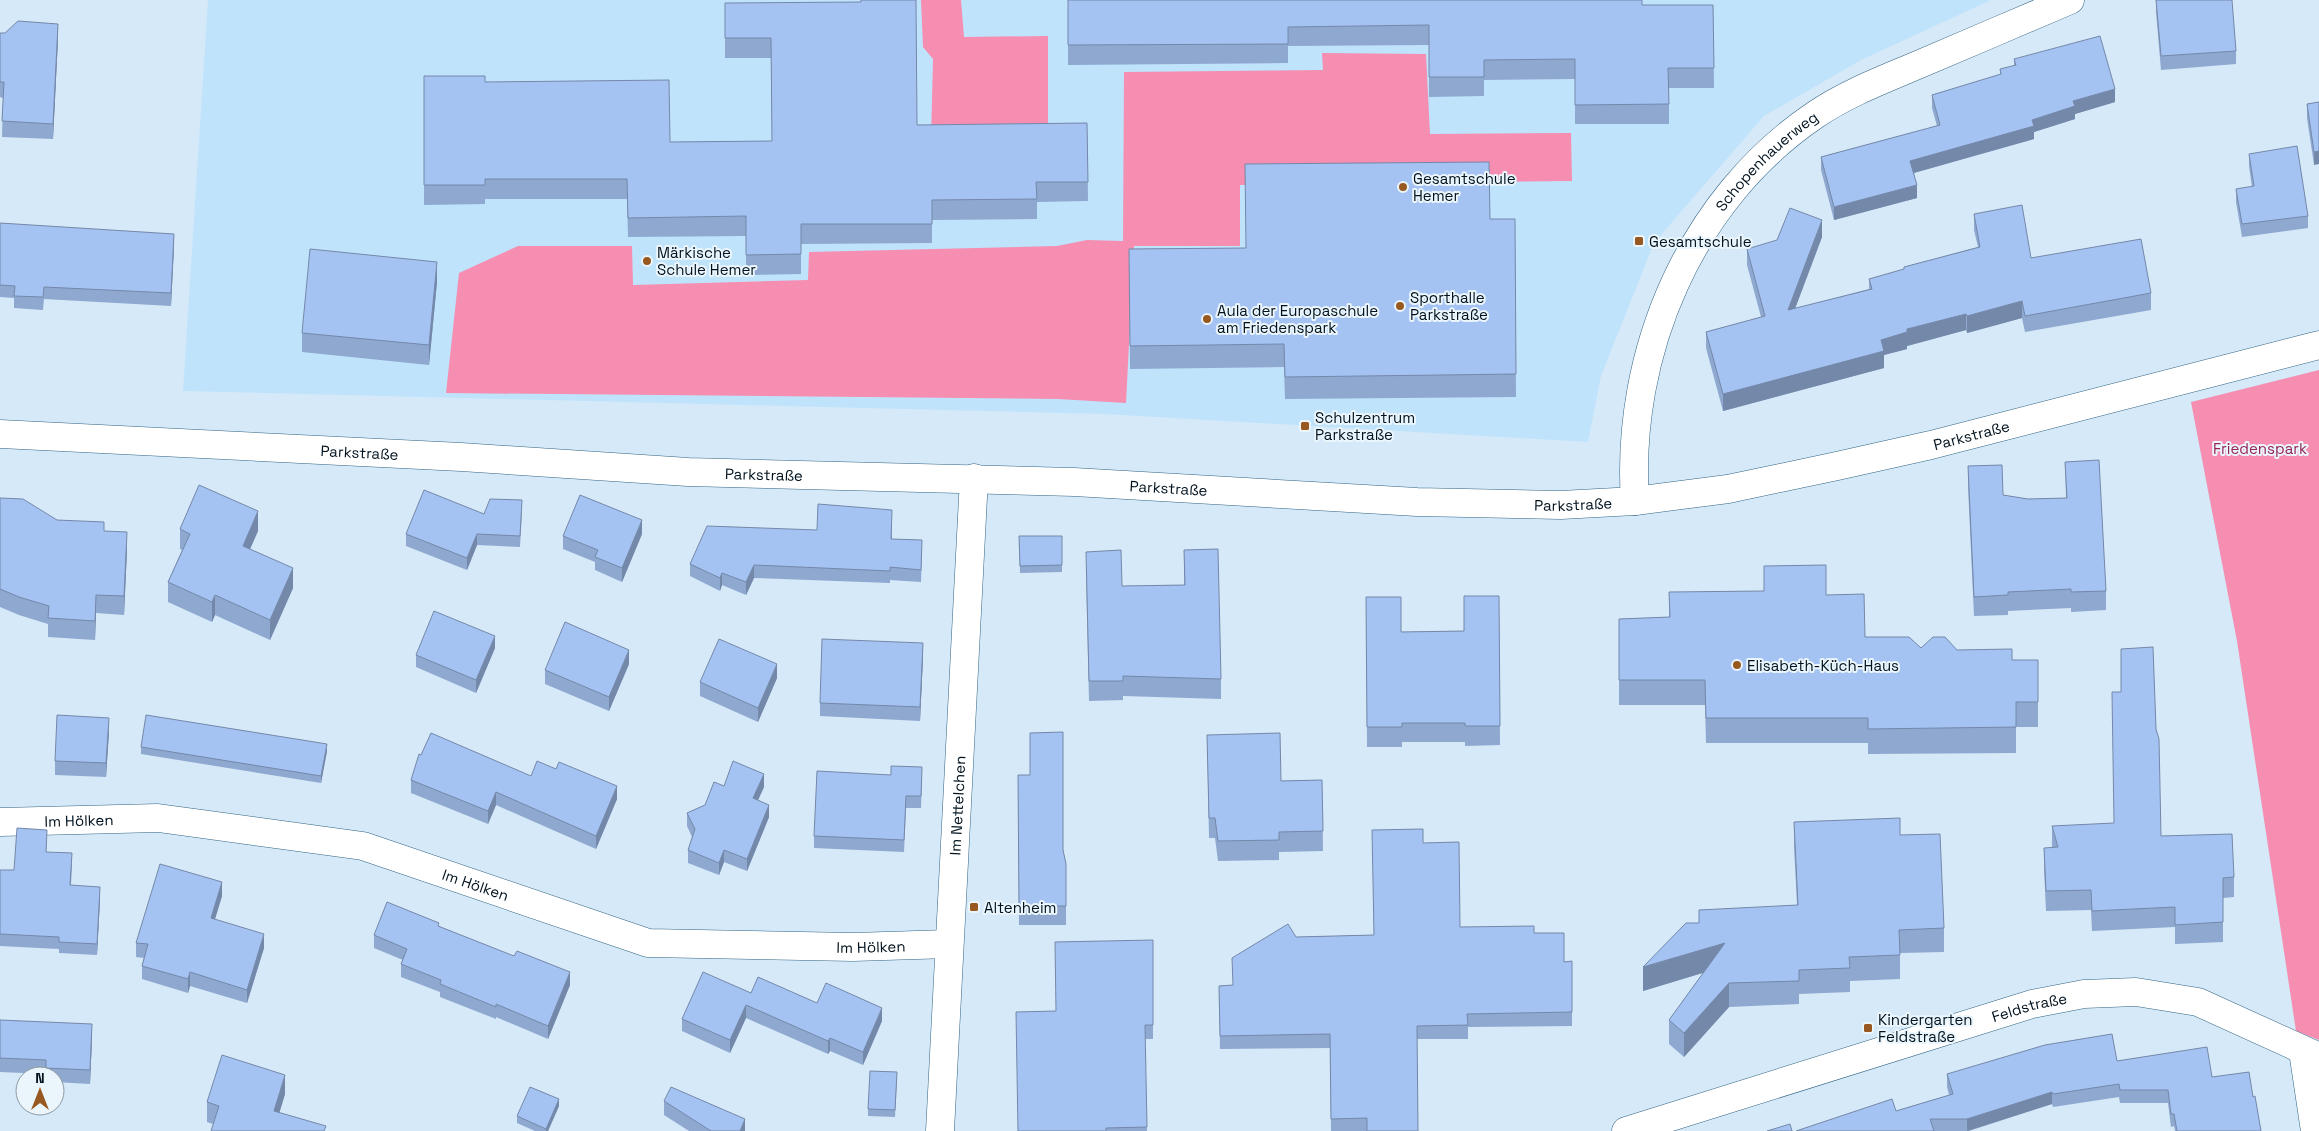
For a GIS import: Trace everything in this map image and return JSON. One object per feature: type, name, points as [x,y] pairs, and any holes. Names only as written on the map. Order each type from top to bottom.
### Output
[{"type":"street","name":"Schopenhauerweg","points":[[1635,501],[1632,463],[1636,426],[1652,339],[1670,291],[1688,256],[1730,193],[1765,154],[1816,114],[1872,84],[2070,0]]},
{"type":"street","name":"Parkstraße","points":[[0,434],[461,457],[688,472],[974,478],[1417,502],[1561,505],[1635,501],[1728,489],[1940,442],[2319,345]]},
{"type":"street","name":"Im Nettelchen","points":[[940,1131],[974,478]]},
{"type":"street","name":"Im Hölken","points":[[0,822],[158,818],[363,846],[648,943],[853,948],[949,944]]},
{"type":"street","name":"Feldstraße","points":[[1626,1131],[2032,1004],[2084,994],[2136,992],[2198,1002],[2311,1054]]},
{"type":"street","points":[[2311,1054],[2315,1131]]},
{"type":"shaded area","points":[[208,0],[1989,1],[1861,60],[1764,116],[1654,243],[1601,376],[1588,442],[1104,414],[183,391]]},
{"type":"green space","points":[[921,0],[961,0],[964,37],[1048,36],[1048,138],[931,139],[933,59],[923,47]]},
{"type":"green space","points":[[1322,53],[1426,54],[1430,134],[1571,133],[1572,181],[1240,185],[1240,246],[1134,246],[1126,403],[1058,399],[446,393],[459,273],[518,246],[632,246],[633,285],[808,280],[809,252],[1057,246],[1087,240],[1123,241],[1124,72],[1323,70]]},
{"type":"green space","name":"Friedenspark","points":[[2319,370],[2319,1040],[2296,1031],[2237,641],[2191,402]]},
{"type":"building","points":[[861,0],[916,0],[917,125],[1087,123],[1088,182],[1036,182],[1037,199],[932,200],[932,224],[801,224],[801,254],[746,255],[746,216],[628,218],[627,179],[485,179],[485,185],[424,185],[424,76],[485,76],[485,82],[669,80],[670,142],[772,141],[771,38],[725,38],[725,3],[861,2]]},
{"type":"building","points":[[1068,0],[1642,0],[1642,5],[1713,5],[1714,68],[1668,68],[1669,104],[1575,105],[1575,59],[1484,60],[1484,77],[1429,77],[1429,25],[1288,27],[1288,44],[1068,45]]},
{"type":"building","points":[[2156,0],[2232,0],[2236,51],[2161,56]]},
{"type":"building","points":[[18,21],[58,24],[53,124],[2,121],[4,82],[0,82],[0,33],[5,33]]},
{"type":"building","points":[[2100,36],[2115,89],[2073,101],[2075,106],[2032,120],[2034,126],[1910,161],[1917,185],[1834,207],[1821,157],[1940,125],[1932,95],[2001,74],[2000,69],[2016,65],[2014,59]]},
{"type":"building","points":[[2319,102],[2319,151],[2314,152],[2307,104]]},
{"type":"building","points":[[2297,146],[2308,216],[2242,224],[2236,189],[2254,186],[2249,154]]},
{"type":"building","points":[[1489,162],[1490,219],[1515,219],[1516,374],[1285,377],[1284,344],[1130,346],[1129,249],[1246,248],[1245,164]]},
{"type":"building","points":[[2022,205],[2031,258],[2141,239],[2151,293],[2025,316],[2022,301],[1967,316],[1966,314],[1907,329],[1907,332],[1881,340],[1884,351],[1723,394],[1706,332],[1765,316],[1747,249],[1777,240],[1790,208],[1822,220],[1788,310],[1872,289],[1869,279],[1904,269],[1904,267],[1980,247],[1974,214]]},
{"type":"building","points":[[0,223],[174,234],[171,293],[44,287],[43,297],[14,296],[15,286],[0,285]]},
{"type":"building","points":[[310,249],[437,262],[429,345],[302,333]]},
{"type":"building","points":[[2099,460],[2106,591],[2071,592],[2071,589],[2008,592],[2008,595],[1974,597],[1968,466],[2002,465],[2003,495],[2028,499],[2067,498],[2065,462]]},
{"type":"building","points":[[199,485],[258,511],[243,546],[293,568],[270,620],[215,595],[212,602],[168,582],[190,534],[180,529]]},
{"type":"building","points":[[424,490],[484,514],[490,499],[522,500],[520,536],[477,534],[467,558],[406,534]]},
{"type":"building","points":[[580,495],[642,520],[622,568],[595,557],[598,550],[563,536]]},
{"type":"building","points":[[0,498],[23,499],[57,520],[104,522],[104,531],[127,532],[124,596],[96,595],[95,621],[48,618],[49,606],[0,589]]},
{"type":"building","points":[[818,504],[892,510],[891,539],[922,540],[921,570],[890,567],[890,571],[754,565],[746,582],[722,573],[720,578],[690,564],[707,526],[817,530]]},
{"type":"building","points":[[1019,536],[1062,536],[1062,565],[1020,566]]},
{"type":"building","points":[[1218,549],[1221,679],[1123,676],[1123,681],[1089,681],[1086,552],[1121,550],[1122,586],[1185,585],[1184,550]]},
{"type":"building","name":"Elisabeth-Küch-Haus","points":[[1826,565],[1826,595],[1864,594],[1865,637],[1909,637],[1921,648],[1933,637],[1945,637],[1957,650],[2012,649],[2012,660],[2038,660],[2038,702],[2016,702],[2016,727],[1868,729],[1868,718],[1706,718],[1705,680],[1619,680],[1619,619],[1670,617],[1669,592],[1764,591],[1764,566]]},
{"type":"building","points":[[1464,596],[1499,596],[1500,726],[1465,726],[1465,723],[1402,723],[1402,727],[1367,727],[1366,597],[1401,597],[1401,632],[1464,631]]},
{"type":"building","points":[[434,611],[495,636],[476,680],[416,655]]},
{"type":"building","points":[[565,622],[629,650],[609,697],[545,670]]},
{"type":"building","points":[[719,639],[777,664],[758,708],[700,682]]},
{"type":"building","points":[[822,639],[923,643],[920,707],[820,703]]},
{"type":"building","points":[[2153,647],[2156,729],[2159,739],[2161,836],[2232,834],[2234,877],[2223,878],[2223,922],[2175,925],[2175,907],[2092,911],[2091,890],[2046,891],[2044,848],[2058,847],[2052,826],[2114,823],[2112,692],[2121,692],[2121,649]]},
{"type":"building","points":[[57,715],[109,718],[106,763],[55,761]]},
{"type":"building","points":[[146,715],[327,744],[321,776],[141,747]]},
{"type":"building","points":[[1063,732],[1063,850],[1066,864],[1066,906],[1019,906],[1018,775],[1030,775],[1030,733]]},
{"type":"building","points":[[431,733],[531,776],[537,761],[556,769],[559,762],[617,786],[596,836],[496,792],[488,811],[411,780],[419,754],[421,755]]},
{"type":"building","points":[[1280,733],[1281,781],[1322,780],[1323,831],[1279,832],[1279,840],[1218,841],[1215,818],[1209,818],[1207,735]]},
{"type":"building","points":[[733,761],[764,774],[753,798],[769,805],[747,859],[724,850],[719,863],[688,850],[695,829],[687,813],[705,805],[714,782],[724,786]]},
{"type":"building","points":[[891,766],[922,767],[921,796],[906,796],[904,840],[814,836],[817,771],[891,775]]},
{"type":"building","points":[[1900,818],[1900,835],[1940,834],[1944,928],[1899,930],[1900,955],[1849,957],[1850,968],[1799,970],[1799,981],[1729,983],[1684,1033],[1669,1020],[1725,943],[1643,967],[1686,923],[1699,923],[1699,910],[1798,905],[1794,822]]},
{"type":"building","points":[[17,828],[47,830],[46,852],[72,853],[70,885],[100,887],[97,944],[59,942],[59,937],[0,934],[0,870],[14,870]]},
{"type":"building","points":[[1423,829],[1423,843],[1459,842],[1460,927],[1534,926],[1534,933],[1564,933],[1564,962],[1572,961],[1572,1012],[1467,1014],[1468,1025],[1417,1026],[1418,1131],[1367,1131],[1367,1118],[1331,1119],[1330,1034],[1220,1036],[1219,986],[1233,985],[1232,958],[1288,924],[1296,937],[1374,935],[1372,830]]},
{"type":"building","points":[[160,864],[222,882],[211,918],[264,934],[247,990],[190,972],[188,979],[142,966],[148,944],[136,943]]},
{"type":"building","points":[[387,902],[439,923],[438,926],[514,956],[517,951],[570,972],[548,1026],[496,1004],[496,1007],[440,984],[441,980],[401,964],[407,949],[374,935]]},
{"type":"building","points":[[1153,940],[1153,1025],[1145,1025],[1147,1127],[1106,1128],[1106,1131],[1018,1131],[1016,1012],[1056,1011],[1055,942]]},
{"type":"building","points":[[703,972],[751,993],[758,977],[817,1003],[826,983],[882,1008],[863,1052],[830,1038],[828,1041],[746,1005],[730,1040],[682,1019]]},
{"type":"building","points":[[0,1020],[92,1024],[90,1070],[65,1069],[65,1066],[46,1066],[46,1060],[0,1058]]},
{"type":"building","points":[[2112,1034],[2117,1061],[2207,1047],[2212,1077],[2249,1072],[2261,1131],[2177,1131],[2174,1114],[2171,1114],[2168,1090],[2120,1090],[2119,1084],[2053,1094],[2052,1092],[1967,1119],[1930,1119],[1934,1131],[1796,1131],[1892,1099],[1896,1111],[1953,1094],[1947,1074],[2045,1045]]},
{"type":"building","points":[[222,1055],[285,1075],[274,1111],[326,1126],[324,1131],[211,1131],[219,1106],[207,1102]]},
{"type":"building","points":[[870,1071],[897,1072],[895,1110],[868,1109]]},
{"type":"building","points":[[530,1087],[559,1099],[546,1129],[517,1116]]},
{"type":"building","points":[[671,1087],[745,1119],[740,1131],[711,1131],[664,1101]]},
{"type":"building","points":[[1790,1124],[1792,1131],[1767,1131]]},
{"type":"place","name":"Gesamtschule Hemer","points":[[1403,187]]},
{"type":"place","name":"Gesamtschule","points":[[1639,241]]},
{"type":"place","name":"Märkische Schule Hemer","points":[[647,261]]},
{"type":"place","name":"Sporthalle Parkstraße","points":[[1400,306]]},
{"type":"place","name":"Aula der Europaschule am Friedenspark","points":[[1207,319]]},
{"type":"place","name":"Schulzentrum Parkstraße","points":[[1305,426]]},
{"type":"place","name":"Elisabeth-Küch-Haus","points":[[1737,665]]},
{"type":"place","name":"Altenheim","points":[[974,907]]},
{"type":"place","name":"Kindergarten Feldstraße","points":[[1868,1028]]}]
